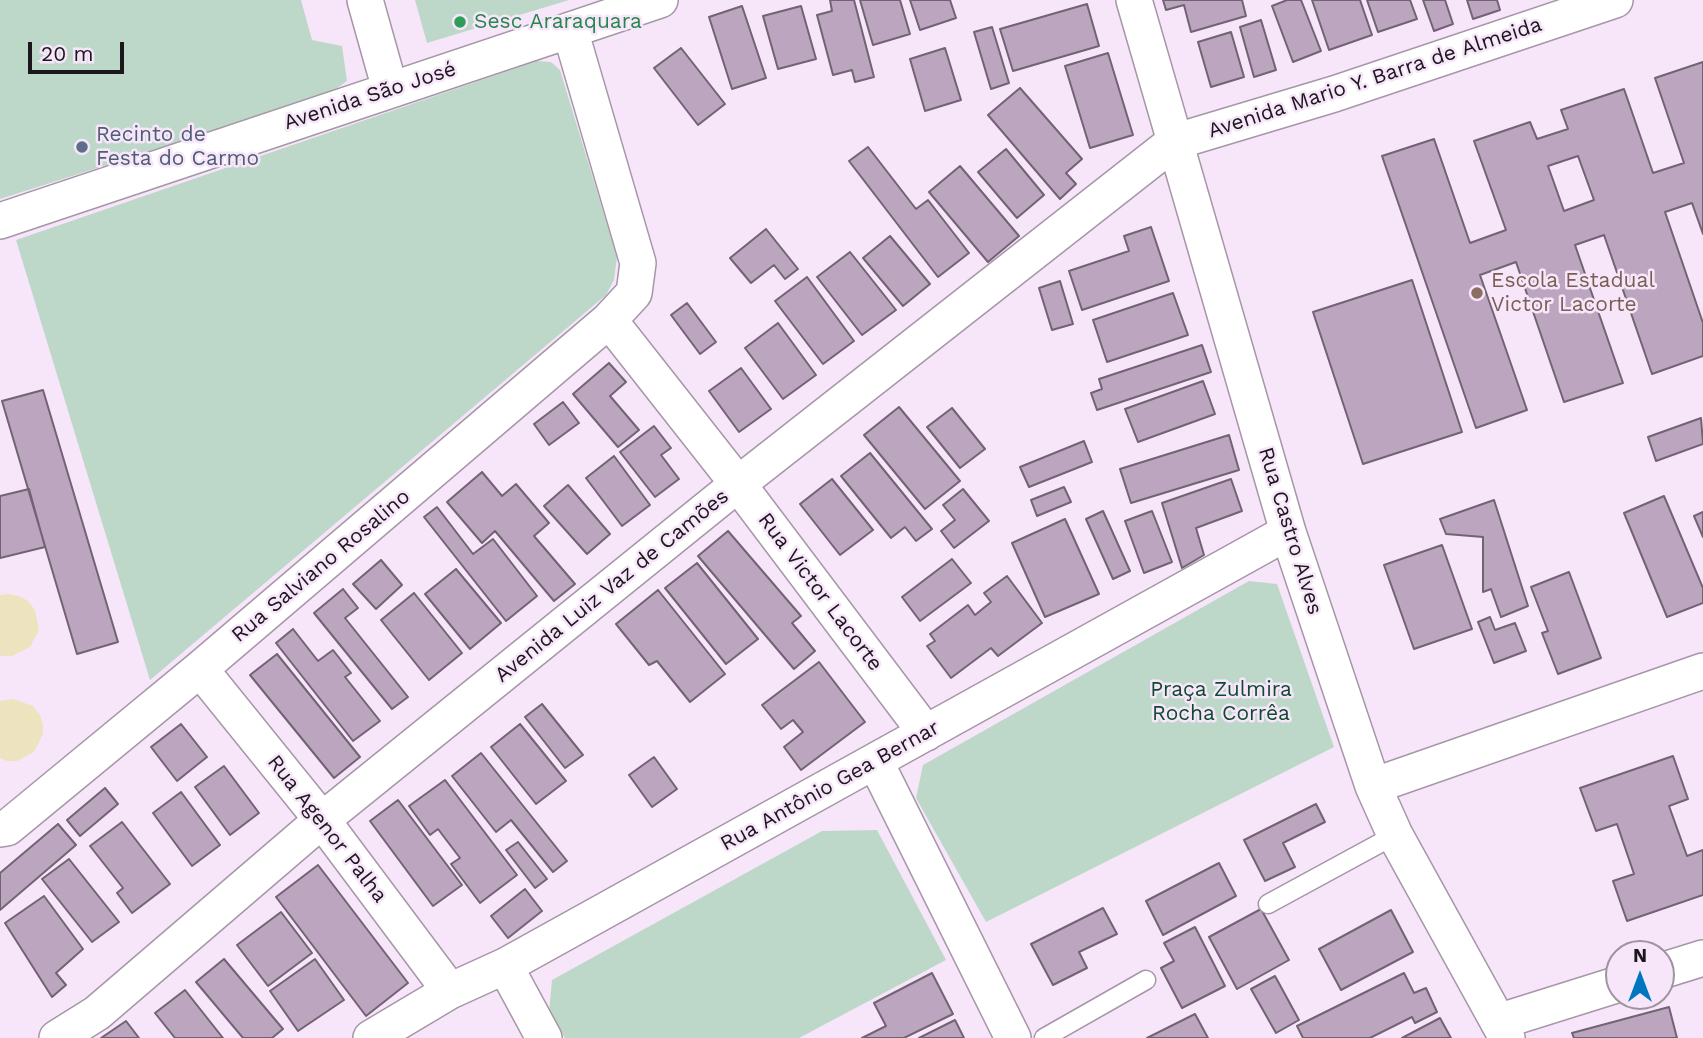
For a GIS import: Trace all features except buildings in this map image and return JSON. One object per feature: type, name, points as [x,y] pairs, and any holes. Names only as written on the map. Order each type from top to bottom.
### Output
[{"type":"street","points":[[365,0],[390,89]]},
{"type":"street","name":"Avenida São José","points":[[0,221],[660,0]]},
{"type":"street","name":"Rua Castro Alves","points":[[1134,0],[1288,533],[1373,786],[1395,835],[1502,1030]]},
{"type":"street","name":"Avenida Mario Y. Barra de Almeida","points":[[1174,142],[1335,94],[1615,0]]},
{"type":"street","name":"Rua Salviano Rosalino","points":[[0,829],[7,828],[200,669],[609,320],[634,293],[638,263],[570,30]]},
{"type":"street","name":"Avenida Luiz Vaz de Camões","points":[[57,1038],[97,1013],[322,820],[738,484],[1174,142]]},
{"type":"street","name":"Rua Victor Lacorte","points":[[609,320],[738,484],[926,733]]},
{"type":"street","name":"Rua Antônio Gea Bernar","points":[[371,1038],[450,991],[505,966],[1288,533]]},
{"type":"street","name":"Rua Agenor Palha","points":[[200,669],[322,820],[450,991]]},
{"type":"street","points":[[1373,786],[1703,671]]},
{"type":"street","points":[[875,761],[1013,1038]]},
{"type":"street","points":[[1675,967],[1703,958]]},
{"type":"street","points":[[505,966],[544,1038]]},
{"type":"street","points":[[1502,1030],[1605,990]]},
{"type":"lane","points":[[1268,904],[1395,835]]},
{"type":"lane","points":[[1045,1038],[1146,980]]},
{"type":"green space","name":"Recinto de Festa do Carmo","points":[[0,0],[301,0],[312,40],[342,46],[347,81],[329,94],[0,199]]},
{"type":"green space","name":"Sesc Araraquara","points":[[415,0],[569,0],[427,43]]},
{"type":"green space","points":[[537,61],[551,62],[560,70],[617,257],[614,280],[606,295],[150,680],[16,240]]},
{"type":"green space","name":"Praça Zulmira Rocha Corrêa","points":[[1249,581],[1277,584],[1334,747],[986,922],[916,798],[923,765]]},
{"type":"green space","points":[[877,830],[946,960],[799,1038],[565,1038],[549,1012],[552,980],[822,831]]},
{"type":"sand","points":[[8,594],[28,601],[35,610],[39,630],[30,647],[12,656],[2,656],[0,595]]},
{"type":"sand","points":[[13,699],[33,706],[40,715],[43,734],[34,752],[17,761],[7,761],[0,758],[0,701]]},
{"type":"place","name":"Sesc Araraquara","points":[[460,22]]},
{"type":"place","name":"Recinto de Festa do Carmo","points":[[82,147]]},
{"type":"place","name":"Escola Estadual Victor Lacorte","points":[[1477,293]]}]
